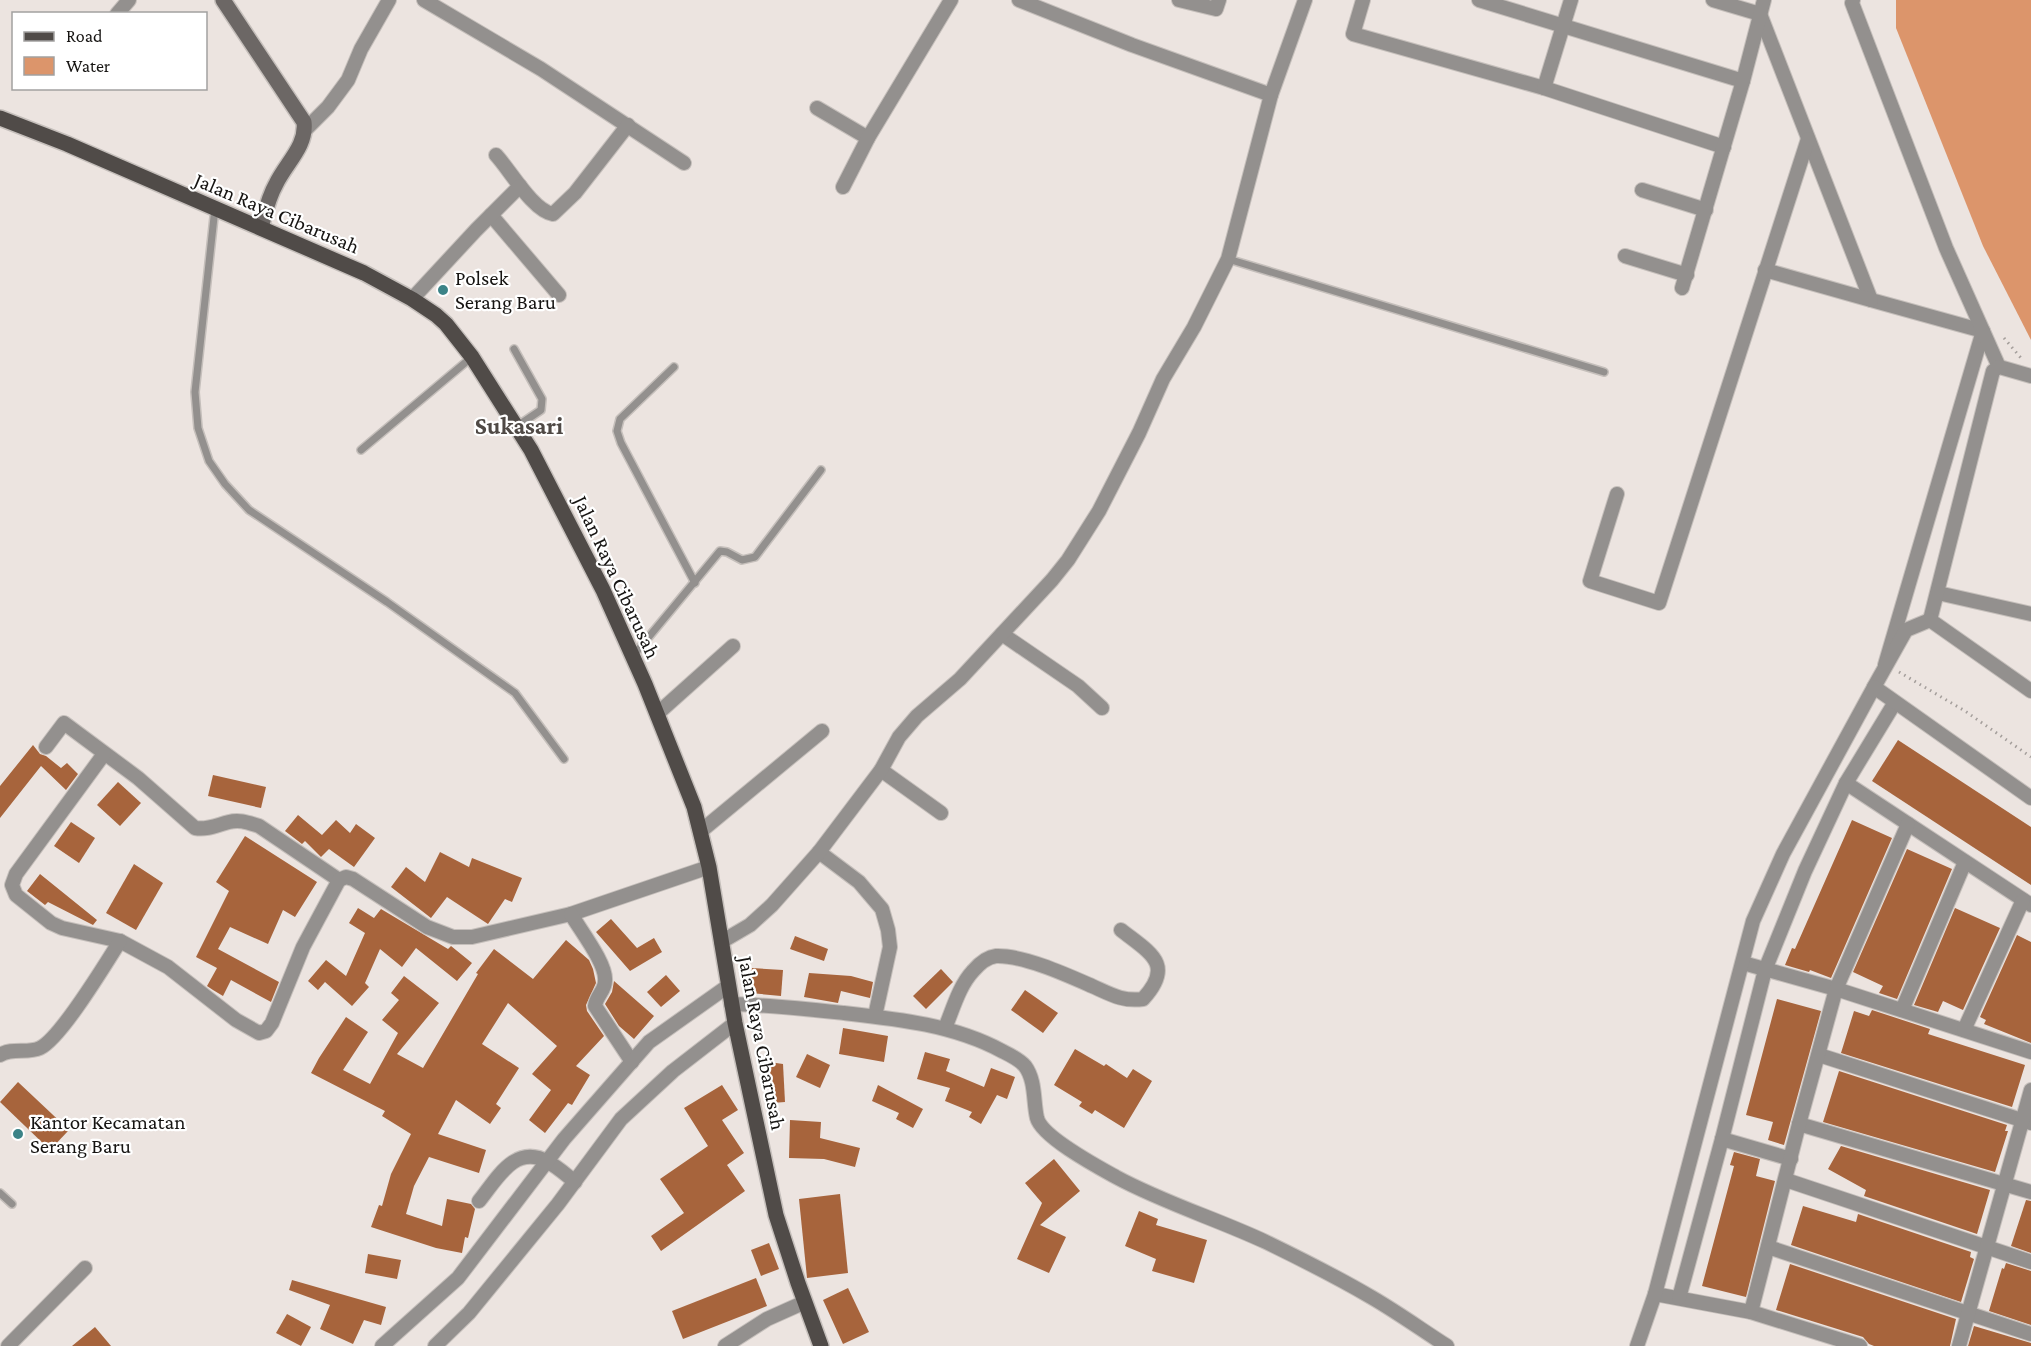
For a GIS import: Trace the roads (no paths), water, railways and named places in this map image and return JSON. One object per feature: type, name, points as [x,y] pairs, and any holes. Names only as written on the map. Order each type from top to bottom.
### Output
[{"type":"main road","name":"Jalan Raya Cibarusah","points":[[0,118],[67,144],[364,273],[412,299],[446,324],[472,357],[531,450],[567,518],[633,656],[694,807],[709,867],[731,1004],[776,1215],[821,1346]]},
{"type":"street","points":[[119,12],[129,0]]},
{"type":"street","points":[[223,0],[304,122],[303,140],[276,182],[261,228]]},
{"type":"street","points":[[305,130],[328,107],[348,80],[361,49],[389,0]]},
{"type":"street","points":[[424,0],[541,69],[684,164]]},
{"type":"street","points":[[843,187],[868,138],[951,0]]},
{"type":"street","points":[[1020,0],[1132,45],[1271,95]]},
{"type":"street","points":[[1179,0],[1216,9],[1219,0]]},
{"type":"street","points":[[721,942],[750,925],[772,905],[819,852],[881,770],[899,737],[917,716],[960,679],[1053,580],[1099,511],[1139,433],[1163,379],[1194,327],[1228,259],[1271,95],[1305,0]]},
{"type":"street","points":[[1363,0],[1353,34],[1544,88],[1724,147]]},
{"type":"street","points":[[1479,0],[1743,81]]},
{"type":"street","points":[[1544,88],[1571,0]]},
{"type":"street","points":[[1713,0],[1760,14]]},
{"type":"street","points":[[1625,256],[1685,281],[1764,0]]},
{"type":"street","points":[[1853,0],[1852,3],[1946,248],[1999,367]]},
{"type":"street","points":[[1760,14],[1870,300]]},
{"type":"street","points":[[817,108],[868,138]]},
{"type":"street","points":[[496,155],[520,186],[547,213],[554,214],[575,193],[628,126]]},
{"type":"street","points":[[1617,494],[1590,581],[1659,603],[1808,139]]},
{"type":"street","points":[[412,299],[520,186]]},
{"type":"street","points":[[1642,190],[1706,210]]},
{"type":"street","points":[[491,215],[560,295]]},
{"type":"street","points":[[1765,270],[1983,331]]},
{"type":"street","points":[[1885,666],[1983,331]]},
{"type":"street","points":[[1930,620],[1993,371],[1999,367],[2031,376]]},
{"type":"street","points":[[1938,593],[2031,614]]},
{"type":"street","points":[[1637,1346],[1655,1294],[1753,921],[1783,854],[1906,630],[1930,620]]},
{"type":"street","points":[[1930,620],[2031,692]]},
{"type":"street","points":[[1002,634],[1078,686],[1102,708]]},
{"type":"street","points":[[657,714],[734,646]]},
{"type":"street","points":[[1874,687],[1894,704],[2031,798]]},
{"type":"street","points":[[1679,1298],[1765,970],[1805,871],[1846,783],[1894,704]]},
{"type":"street","points":[[46,747],[64,723],[138,778],[195,828],[213,828],[232,821],[259,826],[339,880]]},
{"type":"street","points":[[701,831],[822,731]]},
{"type":"street","points":[[104,754],[16,874],[12,885],[15,895],[51,923],[120,941],[168,967],[236,1020],[259,1033],[266,1031],[272,1023],[303,947],[339,880],[346,877],[353,879],[427,927],[453,938],[486,935],[571,914],[709,867]]},
{"type":"street","points":[[881,770],[941,813]]},
{"type":"street","points":[[1846,783],[2027,902],[1964,1030]]},
{"type":"street","points":[[1751,1312],[1836,989],[1908,824]]},
{"type":"street","points":[[819,852],[859,882],[882,909],[890,947],[875,1016]]},
{"type":"street","points":[[1902,1010],[1965,862]]},
{"type":"street","points":[[571,914],[605,971],[604,990],[596,1000],[595,1006],[632,1062]]},
{"type":"street","points":[[945,1028],[972,971],[985,960],[995,956],[1013,958],[1056,970],[1119,999],[1132,1001],[1143,999],[1159,976],[1158,964],[1121,930]]},
{"type":"street","points":[[0,1055],[12,1050],[34,1050],[43,1047],[83,999],[120,941]]},
{"type":"street","points":[[1743,963],[1836,989],[2031,1052]]},
{"type":"street","points":[[382,1346],[458,1278],[564,1138],[649,1042],[728,986]]},
{"type":"street","points":[[731,1004],[799,1007],[875,1016],[945,1028],[989,1044],[1024,1065],[1032,1080],[1038,1121],[1043,1130],[1082,1158],[1127,1182],[1208,1219],[1264,1241],[1321,1269],[1370,1296],[1447,1346]]},
{"type":"street","points":[[435,1346],[469,1313],[575,1182],[621,1119],[673,1071],[735,1023]]},
{"type":"street","points":[[1819,1055],[2027,1122]]},
{"type":"street","points":[[1959,1346],[2005,1184],[2027,1122],[2031,1089]]},
{"type":"street","points":[[1799,1124],[2031,1192]]},
{"type":"street","points":[[1722,1139],[1791,1159]]},
{"type":"street","points":[[479,1201],[502,1170],[519,1158],[532,1157],[547,1161],[575,1182]]},
{"type":"street","points":[[1786,1180],[2031,1262]]},
{"type":"street","points":[[1768,1247],[2031,1334]]},
{"type":"street","points":[[8,1346],[85,1268]]},
{"type":"street","points":[[1655,1294],[1751,1312],[1860,1346]]},
{"type":"street","points":[[725,1346],[755,1326],[805,1302]]},
{"type":"lane","points":[[215,208],[195,392],[198,428],[209,461],[225,484],[249,510],[387,602],[515,693],[564,759]]},
{"type":"lane","points":[[1228,259],[1604,372]]},
{"type":"lane","points":[[513,349],[542,399],[541,410],[516,427]]},
{"type":"lane","points":[[362,450],[472,357]]},
{"type":"lane","points":[[674,367],[620,419],[617,431],[621,443],[694,583]]},
{"type":"lane","points":[[633,656],[720,551],[742,560],[755,557],[821,470]]},
{"type":"lane","points":[[0,1193],[12,1204]]},
{"type":"water","points":[[1896,0],[2031,0],[2031,340],[1983,246],[1896,28]]},
{"type":"place","name":"Polsek Serang Baru","points":[[443,290]]},
{"type":"place","name":"Kantor Kecamatan Serang Baru","points":[[18,1134]]},
{"type":"district","name":"Sukasari","points":[[519,425]]}]
